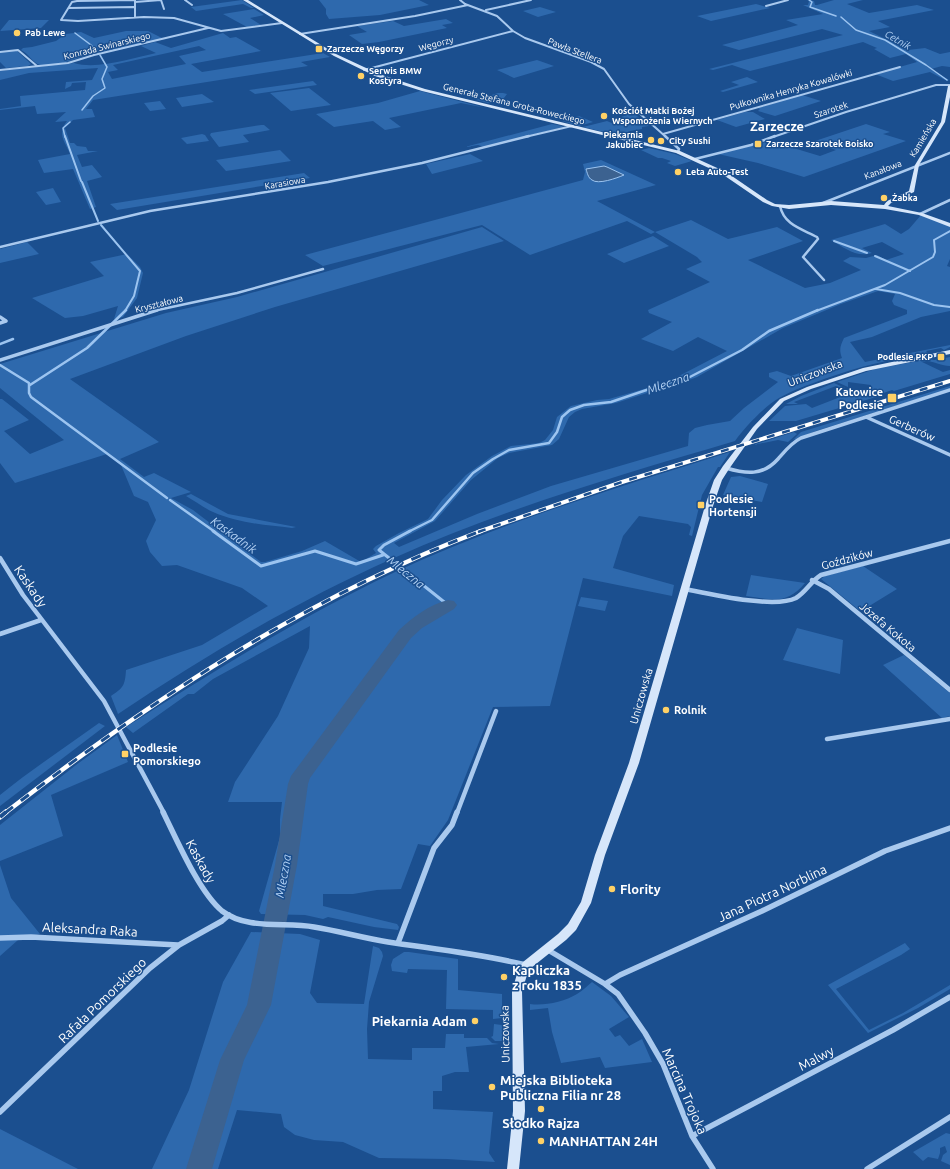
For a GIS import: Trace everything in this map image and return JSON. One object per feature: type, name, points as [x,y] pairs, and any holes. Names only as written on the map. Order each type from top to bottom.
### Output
[{"type":"street","points":[[164,9],[161,0],[135,2],[135,0],[77,1],[72,2],[61,20],[135,17],[179,18],[215,30],[226,31],[282,23]]},
{"type":"street","points":[[185,0],[192,5]]},
{"type":"street","name":"Generała Stefana Grota-Roweckiego","points":[[245,0],[343,60],[364,70],[424,90],[678,152],[724,173],[765,201],[780,206],[795,207],[823,203],[885,206],[920,214],[950,225]]},
{"type":"street","name":"Pawła Stellera","points":[[460,0],[468,5],[497,16],[513,31],[537,43],[591,62],[604,69],[629,104],[679,149],[678,152]]},
{"type":"street","points":[[486,11],[531,0]]},
{"type":"street","points":[[766,6],[788,0]]},
{"type":"street","points":[[135,2],[135,17]]},
{"type":"street","points":[[300,34],[415,16],[468,5]]},
{"type":"street","points":[[69,8],[134,7]]},
{"type":"street","name":"Konrada Swinarskiego","points":[[0,70],[71,62],[94,55],[208,28]]},
{"type":"street","name":"Węgorzy","points":[[364,70],[513,31]]},
{"type":"street","points":[[0,52],[15,49],[19,50],[38,66]]},
{"type":"street","name":"Pułkownika Henryka Kowalówki","points":[[663,134],[900,67]]},
{"type":"street","name":"Szarotek","points":[[695,159],[751,145],[846,112],[928,88],[940,85],[950,85]]},
{"type":"street","name":"Kamieńska","points":[[885,206],[889,202],[911,192],[917,165],[943,122],[950,85]]},
{"type":"street","name":"Karasiowa","points":[[0,247],[150,211],[300,187],[422,164],[572,126]]},
{"type":"street","name":"Kanałowa","points":[[823,203],[950,153]]},
{"type":"street","points":[[920,214],[950,200]]},
{"type":"street","points":[[780,206],[780,211],[788,223],[817,237],[818,239],[803,257],[824,280]]},
{"type":"street","name":"Kryształowa","points":[[0,360],[155,311],[237,293],[323,269]]},
{"type":"street","points":[[0,317],[6,321],[0,323]]},
{"type":"street","name":"Uniczowska","points":[[513,1169],[519,1111],[517,991],[522,974],[527,965],[572,927],[586,903],[600,855],[634,763],[714,489],[726,468],[755,428],[776,405],[789,397],[817,385],[865,369],[950,352]]},
{"type":"street","points":[[726,468],[745,473],[757,473],[764,471],[772,465],[793,442],[820,431],[950,390]]},
{"type":"street","name":"Gerberów","points":[[866,417],[950,455]]},
{"type":"street","name":"Goździków","points":[[685,589],[772,602],[782,601],[795,598],[812,580],[826,573],[950,541]]},
{"type":"street","name":"Kaskady","points":[[0,558],[23,595],[41,620],[104,702],[203,888],[212,902],[229,915],[250,923],[295,924],[398,943],[504,959],[527,965]]},
{"type":"street","name":"Józefa Kokota","points":[[812,580],[829,589],[950,690]]},
{"type":"street","points":[[0,634],[41,620]]},
{"type":"street","points":[[398,943],[434,848],[452,824],[496,711]]},
{"type":"street","points":[[827,739],[950,719]]},
{"type":"street","name":"Jana Piotra Norblina","points":[[605,984],[620,975],[762,911],[885,851],[950,828]]},
{"type":"street","name":"Rafała Pomorskiego","points":[[0,1112],[150,968],[179,945],[222,921],[229,915]]},
{"type":"street","name":"Aleksandra Raka","points":[[0,938],[31,937],[179,945]]},
{"type":"street","name":"Marcina Trojoka","points":[[545,949],[605,984],[618,994],[645,1033],[663,1064],[692,1136],[713,1169]]},
{"type":"street","name":"Malwy","points":[[692,1136],[893,1030],[950,997]]},
{"type":"street","points":[[867,1169],[950,1117]]},
{"type":"shaded area","points":[[242,0],[254,8],[243,4],[196,11],[191,7]]},
{"type":"shaded area","points":[[319,0],[419,0],[429,5],[380,15],[329,19],[326,14],[326,9]]},
{"type":"shaded area","points":[[807,0],[814,1],[815,5],[817,5],[834,0],[863,0],[847,4],[869,13],[917,5],[934,10],[878,21],[890,27],[869,31],[908,50],[925,48],[940,54],[950,52],[950,67],[942,66],[931,69],[949,80],[947,81],[930,72],[893,81],[875,74],[917,62],[906,54],[890,58],[874,49],[877,48],[863,42],[750,71],[732,65],[713,70],[709,69],[843,35],[822,29],[739,50],[722,45],[798,25],[786,20],[823,14],[803,5],[808,5],[809,1]]},
{"type":"shaded area","points":[[756,4],[770,8],[711,21],[697,16]]},
{"type":"shaded area","points":[[540,7],[556,12],[538,17],[523,11]]},
{"type":"shaded area","points":[[254,9],[264,15],[250,18],[261,25],[247,27],[223,14]]},
{"type":"shaded area","points":[[446,19],[453,23],[442,25],[447,28],[379,42],[362,44],[349,35],[367,32],[357,26],[393,21],[404,26]]},
{"type":"shaded area","points":[[9,20],[49,20],[41,28],[0,31]]},
{"type":"shaded area","points":[[126,31],[148,31],[162,38],[127,48],[90,53],[91,54],[66,62],[45,66],[37,64],[21,50],[23,48],[56,41],[66,34],[81,32],[94,38]]},
{"type":"shaded area","points":[[223,33],[230,38],[236,37],[261,51],[191,64],[202,72],[323,53],[330,57],[301,62],[308,66],[93,100],[86,109],[92,109],[95,117],[73,120],[65,128],[70,143],[74,143],[77,146],[86,147],[88,151],[98,151],[77,155],[82,167],[92,165],[102,177],[87,181],[96,207],[90,209],[73,169],[44,173],[38,160],[70,154],[62,137],[62,129],[67,121],[55,122],[66,112],[37,114],[35,106],[0,110],[21,106],[20,96],[85,90],[86,82],[72,83],[71,86],[65,89],[66,82],[92,80],[98,68],[29,73],[0,80],[0,71],[74,63],[93,65],[115,62],[156,53],[141,46],[155,42],[171,48]],"holes":[[[199,46],[206,50],[179,56],[186,64],[112,79],[108,72],[118,70],[113,65]]]},
{"type":"shaded area","points":[[16,50],[31,64],[28,66],[6,68],[0,62],[0,52]]},
{"type":"shaded area","points":[[537,60],[554,66],[514,78],[497,70]]},
{"type":"shaded area","points":[[747,77],[758,82],[723,92],[720,91],[739,85],[731,82]]},
{"type":"shaded area","points":[[313,81],[317,85],[255,94],[249,90]]},
{"type":"shaded area","points":[[309,88],[331,105],[291,111],[270,93]]},
{"type":"shaded area","points":[[420,91],[486,108],[461,103],[389,118],[401,127],[385,130],[373,121],[334,127],[316,114],[378,103]]},
{"type":"shaded area","points":[[498,93],[507,94],[504,98],[488,103],[476,100]]},
{"type":"shaded area","points":[[202,94],[214,102],[182,107],[176,98]]},
{"type":"shaded area","points":[[802,95],[821,101],[775,116],[758,111],[760,109],[758,108]]},
{"type":"shaded area","points":[[160,101],[166,109],[150,111],[144,103]]},
{"type":"shaded area","points":[[631,111],[649,126],[630,131],[621,136],[583,127],[607,121],[614,124],[628,120],[621,117],[627,115],[627,112]]},
{"type":"shaded area","points":[[745,112],[753,112],[765,119],[736,127],[717,120]]},
{"type":"shaded area","points":[[579,116],[593,122],[579,126],[562,121]]},
{"type":"shaded area","points":[[552,124],[563,127],[484,147],[478,145],[465,147]]},
{"type":"shaded area","points":[[866,124],[890,132],[883,134],[906,141],[804,177],[758,163],[718,154],[770,141],[820,156],[836,150],[812,142]]},
{"type":"shaded area","points":[[264,125],[270,130],[243,135],[249,142],[219,147],[210,135],[211,133]]},
{"type":"shaded area","points":[[202,134],[205,135],[209,141],[187,144],[181,138]]},
{"type":"shaded area","points":[[649,148],[675,154],[692,161],[675,166],[667,163],[671,161],[658,158],[641,150]]},
{"type":"shaded area","points":[[280,150],[291,161],[226,171],[216,160]]},
{"type":"shaded area","points":[[470,154],[483,161],[432,174],[426,164]]},
{"type":"shaded area","points":[[601,160],[656,185],[597,201],[655,232],[651,234],[627,221],[530,255],[482,225],[323,266],[305,255],[583,180],[585,172],[583,164]]},
{"type":"shaded area","points":[[604,166],[624,175],[599,182],[590,178],[586,169]]},
{"type":"shaded area","points":[[304,173],[310,178],[117,210],[110,204]]},
{"type":"shaded area","points":[[53,188],[61,202],[46,205],[36,192]]},
{"type":"shaded area","points":[[921,215],[950,226],[950,259],[947,266],[950,267],[950,311],[921,317],[872,337],[850,342],[865,362],[950,345],[950,347],[944,350],[941,348],[926,351],[929,354],[902,358],[863,367],[790,392],[767,406],[735,441],[605,480],[519,508],[435,540],[394,558],[322,592],[253,630],[218,650],[118,714],[111,696],[123,686],[126,670],[202,645],[268,606],[242,588],[177,565],[162,566],[150,552],[146,541],[156,520],[148,502],[134,496],[121,465],[107,454],[15,483],[0,463],[0,399],[29,420],[4,431],[30,454],[64,440],[0,388],[0,364],[166,313],[237,297],[482,227],[504,241],[275,307],[186,336],[70,379],[159,442],[120,459],[144,477],[154,473],[191,492],[171,498],[193,510],[261,562],[302,551],[325,541],[361,562],[376,553],[373,549],[376,546],[428,519],[442,500],[466,475],[492,456],[511,446],[539,443],[545,440],[553,430],[557,417],[571,406],[609,399],[658,385],[677,377],[727,351],[698,337],[673,351],[641,339],[672,322],[649,313],[648,310],[710,282],[686,269],[702,262],[697,257],[655,232],[691,220],[728,239],[777,227],[803,241],[748,260],[805,288],[830,283],[861,270],[843,261],[850,257],[866,258],[877,255],[886,260],[904,254],[882,242],[862,248],[872,253],[861,254],[846,249],[831,240],[885,224],[901,234],[909,229]],"holes":[[[878,291],[895,294],[892,301],[894,305],[907,310],[907,314],[844,338],[840,348],[842,358],[791,376],[777,371],[769,373],[769,377],[778,382],[744,408],[730,421],[695,428],[689,433],[688,446],[551,486],[477,514],[399,547],[394,543],[435,521],[471,480],[498,458],[509,453],[552,445],[559,439],[569,417],[575,412],[582,409],[616,403],[650,392],[666,389],[697,377],[783,328],[841,304]]]},
{"type":"shaded area","points":[[653,236],[669,246],[624,263],[607,254]]},
{"type":"shaded area","points":[[27,242],[39,254],[0,263],[0,249]]},
{"type":"shaded area","points":[[127,254],[140,267],[143,273],[137,298],[123,317],[114,319],[118,306],[83,316],[65,318],[32,298],[104,276],[90,262]]},
{"type":"shaded area","points":[[950,357],[950,366],[929,361],[922,362],[943,372],[950,370],[950,374],[894,391],[892,390],[875,396],[876,397],[796,421],[769,421],[785,406],[806,404],[812,408],[848,394],[844,391],[852,389],[852,392],[864,394],[864,391],[871,391],[871,385],[848,382],[848,387],[837,382],[875,369],[929,359],[934,360]]},
{"type":"shaded area","points":[[834,383],[845,388],[842,389],[836,386],[794,402],[798,404],[786,404],[801,396]]},
{"type":"shaded area","points":[[950,386],[950,389],[816,431],[793,440],[801,432]]},
{"type":"shaded area","points":[[794,432],[797,434],[788,442],[778,440],[753,445]]},
{"type":"shaded area","points":[[730,452],[720,467],[718,467],[702,495],[692,536],[689,535],[691,527],[688,524],[639,516],[623,536],[613,568],[674,585],[672,596],[583,578],[550,706],[493,707],[448,820],[430,846],[418,844],[401,889],[377,890],[353,894],[323,894],[323,906],[397,924],[399,927],[398,930],[374,927],[328,917],[323,919],[305,915],[261,914],[259,911],[280,837],[282,802],[228,802],[235,782],[278,716],[309,648],[310,626],[213,679],[194,694],[188,694],[133,733],[126,727],[224,666],[291,627],[358,590],[393,573],[517,522]]},
{"type":"shaded area","points":[[740,476],[768,484],[762,502],[723,495],[731,477]]},
{"type":"shaded area","points":[[191,494],[228,514],[296,527],[292,528],[252,523],[222,516],[186,496]]},
{"type":"shaded area","points":[[863,566],[897,589],[866,608],[859,610],[821,579],[825,576]]},
{"type":"shaded area","points":[[751,575],[805,583],[798,590],[785,598],[771,599],[746,596]]},
{"type":"shaded area","points":[[581,597],[608,601],[605,611],[578,606]]},
{"type":"shaded area","points":[[797,628],[843,640],[840,674],[783,660]]},
{"type":"shaded area","points":[[904,655],[950,693],[950,716],[942,718],[883,665]]},
{"type":"shaded area","points":[[99,723],[105,726],[0,806],[0,795]]},
{"type":"shaded area","points":[[117,735],[128,762],[51,795],[63,836],[0,861],[0,825],[76,765]]},
{"type":"shaded area","points":[[0,865],[11,898],[40,934],[18,940],[0,956]]},
{"type":"shaded area","points":[[251,932],[300,934],[320,940],[310,993],[317,1003],[364,1004],[373,946],[379,948],[383,956],[369,1002],[367,1029],[368,1059],[412,1060],[412,1048],[445,1048],[446,1034],[464,1034],[464,1038],[487,1038],[492,1043],[499,1044],[466,1047],[469,1072],[455,1072],[442,1076],[442,1091],[433,1091],[433,1109],[493,1112],[489,1153],[495,1162],[447,1159],[379,1158],[343,1142],[314,1140],[295,1135],[284,1127],[281,1114],[237,1110],[218,1169],[152,1169],[189,1090],[223,982]]},
{"type":"shaded area","points":[[905,943],[910,949],[836,989],[869,1030],[903,1013],[950,985],[950,989],[918,1008],[868,1033],[828,985]]},
{"type":"shaded area","points":[[404,952],[458,959],[458,990],[502,994],[502,1018],[493,1019],[493,1010],[446,1009],[447,970],[408,969],[407,973],[392,971],[391,965],[393,959]]},
{"type":"shaded area","points":[[592,982],[611,996],[629,1017],[609,1029],[615,1037],[620,1035],[629,1046],[642,1039],[652,1062],[605,1068],[600,1057],[561,1063],[552,1032],[548,1008],[530,1010],[530,1004],[548,1004],[572,997]]},
{"type":"shaded area","points":[[494,1024],[502,1025],[502,1041],[495,1041],[491,1037],[493,1036]]},
{"type":"shaded area","points":[[0,1129],[78,1169],[0,1169]]},
{"type":"shaded area","points":[[946,1133],[950,1134],[950,1165],[941,1161],[943,1155],[947,1152],[945,1146],[940,1148],[938,1159],[928,1157],[923,1161],[913,1152]]},
{"type":"waterway","name":"Cetnik","points":[[809,0],[812,2],[810,7],[836,16]]},
{"type":"waterway","name":"Cetnik","points":[[841,17],[856,30],[885,40],[926,65],[947,80]]},
{"type":"waterway","points":[[75,33],[91,45],[96,52]]},
{"type":"waterway","points":[[82,110],[93,96],[105,88],[102,79],[107,67],[100,55]]},
{"type":"waterway","points":[[65,137],[63,128],[70,122]]},
{"type":"waterway","points":[[65,136],[81,181]]},
{"type":"waterway","points":[[82,182],[98,221]]},
{"type":"waterway","points":[[101,225],[140,271],[134,296],[125,311]]},
{"type":"waterway","name":"Mleczna","points":[[909,271],[933,257],[935,252],[934,240],[950,231]]},
{"type":"waterway","points":[[834,241],[867,253]]},
{"type":"waterway","points":[[875,256],[909,271]]},
{"type":"waterway","name":"Mleczna","points":[[816,311],[885,285],[909,271]]},
{"type":"waterway","points":[[876,289],[900,293],[934,305],[950,307]]},
{"type":"waterway","name":"Mleczna","points":[[410,531],[432,520],[473,473],[493,459],[509,450],[549,443],[557,432],[562,417],[570,410],[584,405],[611,402],[676,380],[686,379],[742,350],[769,331],[818,310]]},
{"type":"waterway","points":[[30,385],[87,348],[125,311]]},
{"type":"waterway","points":[[0,344],[13,339]]},
{"type":"waterway","name":"Kaskadnik","points":[[0,365],[29,383],[29,393],[31,397],[167,498]]},
{"type":"waterway","name":"Kaskadnik","points":[[170,500],[215,532]]},
{"type":"waterway","name":"Kaskadnik","points":[[213,531],[261,566],[315,551],[356,564],[383,555]]},
{"type":"waterway","name":"Mleczna","points":[[410,531],[384,545],[379,550],[448,605]]},
{"type":"waterway","name":"Mleczna","points":[[199,1169],[232,1060],[259,1005],[286,865],[298,784],[301,776],[405,634],[416,624],[448,605]]},
{"type":"railway","points":[[478,532],[622,482],[950,381]]},
{"type":"railway","points":[[5,813],[116,731],[232,654],[292,619],[354,587],[417,557],[481,531]]},
{"type":"railway","points":[[0,817],[6,812]]},
{"type":"place","name":"Pab Lewe","points":[[17,33]]},
{"type":"place","name":"Zarzecze Węgorzy","points":[[319,49]]},
{"type":"place","name":"Serwis BMW Kostyra","points":[[361,76]]},
{"type":"place","name":"Kościół Matki Bożej Wspomożenia Wiernych","points":[[604,116]]},
{"type":"place","name":"Piekarnia Jakubiec","points":[[651,140]]},
{"type":"place","name":"City Sushi","points":[[661,141]]},
{"type":"place","name":"Zarzecze Szarotek Boisko","points":[[758,144]]},
{"type":"place","name":"Leta Auto-Test","points":[[678,172]]},
{"type":"place","name":"Żabka","points":[[884,198]]},
{"type":"place","name":"Podlesie PKP","points":[[941,357]]},
{"type":"place","name":"Katowice Podlesie","points":[[892,398]]},
{"type":"place","name":"Podlesie Hortensji","points":[[701,505]]},
{"type":"place","name":"Rolnik","points":[[666,710]]},
{"type":"place","name":"Podlesie Pomorskiego","points":[[125,754]]},
{"type":"place","name":"Flority","points":[[612,889]]},
{"type":"place","name":"Kapliczka z roku 1835","points":[[504,977]]},
{"type":"place","name":"Piekarnia Adam","points":[[475,1021]]},
{"type":"place","name":"Miejska Biblioteka Publiczna Filia nr 28","points":[[492,1087]]},
{"type":"place","name":"Słodko Rajza","points":[[541,1109]]},
{"type":"place","name":"MANHATTAN 24H","points":[[541,1141]]},
{"type":"district","name":"Zarzecze","points":[[777,126]]}]
